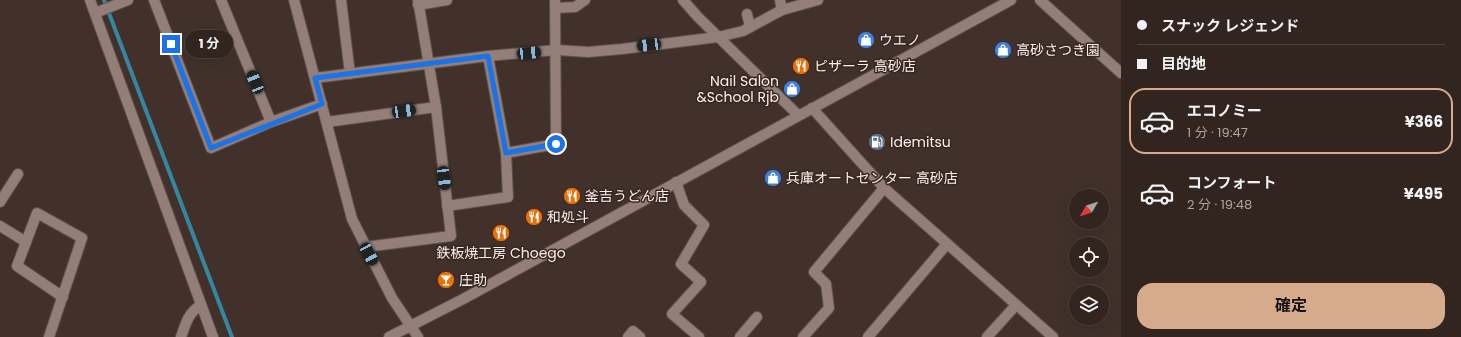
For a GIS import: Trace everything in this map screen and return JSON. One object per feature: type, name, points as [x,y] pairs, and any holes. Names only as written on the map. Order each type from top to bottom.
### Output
[{"type":"street","points":[[90,0],[213,337]]},
{"type":"street","points":[[94,13],[128,0]]},
{"type":"street","points":[[154,0],[211,148],[271,122],[322,104]]},
{"type":"street","points":[[221,0],[271,122]]},
{"type":"street","points":[[294,0],[352,219],[392,298],[418,337]]},
{"type":"street","points":[[341,0],[350,74]]},
{"type":"street","points":[[365,247],[451,236],[436,107],[418,2],[447,0]]},
{"type":"street","points":[[506,153],[556,144],[556,4],[575,7],[584,0]]},
{"type":"street","points":[[683,0],[718,37],[798,115]]},
{"type":"street","points":[[315,78],[428,65],[488,56],[557,50],[588,52],[718,37],[743,31],[781,5],[818,0]]},
{"type":"street","points":[[389,337],[464,298],[1011,0]]},
{"type":"street","points":[[1040,0],[1121,73]]},
{"type":"street","points":[[747,14],[750,27]]},
{"type":"street","points":[[448,206],[508,197],[506,153],[488,56]]},
{"type":"street","points":[[327,122],[436,107]]},
{"type":"street","points":[[812,108],[884,188],[1053,337]]},
{"type":"street","points":[[0,202],[18,174]]},
{"type":"street","points":[[676,182],[684,205],[704,225],[680,264],[701,282],[672,314],[699,337]]},
{"type":"street","points":[[803,337],[829,308],[826,284],[814,272],[884,188]]},
{"type":"street","points":[[49,337],[63,296],[82,238],[37,213],[17,266],[63,296]]},
{"type":"street","points":[[0,226],[26,242]]},
{"type":"street","points":[[868,337],[947,244]]},
{"type":"street","points":[[181,337],[188,316],[201,304]]},
{"type":"street","points":[[987,337],[1016,305]]},
{"type":"street","points":[[740,337],[757,317]]},
{"type":"street","points":[[628,337],[633,331],[640,337]]},
{"type":"waterway","points":[[104,0],[232,337]]},
{"type":"place","name":"ウエノ","points":[[866,40]]},
{"type":"place","name":"高砂さつき園","points":[[1003,50]]},
{"type":"place","name":"ピザーラ 高砂店","points":[[801,66]]},
{"type":"place","name":"Nail Salon &School Rjb","points":[[792,89]]},
{"type":"place","name":"Idemitsu","points":[[877,142]]},
{"type":"place","name":"兵庫オートセンター 高砂店","points":[[773,178]]},
{"type":"place","name":"釜吉うどん店","points":[[572,196]]},
{"type":"place","name":"和処斗","points":[[534,217]]},
{"type":"place","name":"鉄板焼工房 Choego","points":[[501,233]]},
{"type":"place","name":"庄助","points":[[446,280]]},
{"type":"route","points":[[171,44],[211,148],[271,122],[322,104],[315,78],[428,65],[488,56],[506,153],[556,144]]}]
